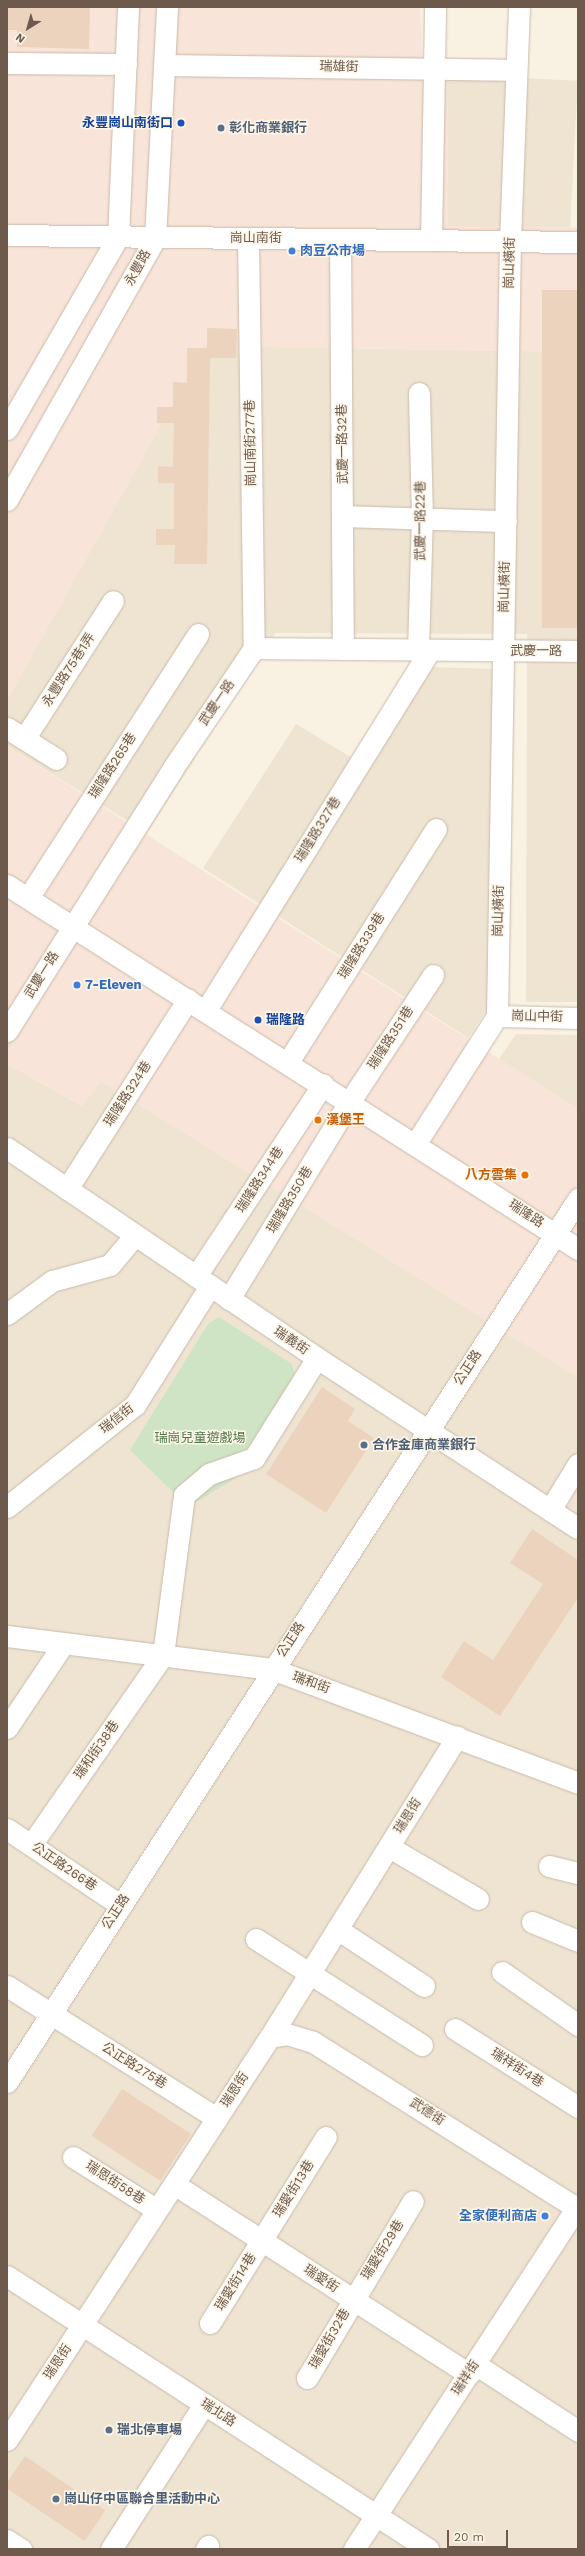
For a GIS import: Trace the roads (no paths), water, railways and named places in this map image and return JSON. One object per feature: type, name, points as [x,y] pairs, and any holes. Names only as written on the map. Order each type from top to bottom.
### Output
[{"type":"street","points":[[7,429],[118,237],[128,7]]},
{"type":"street","name":"永豐路","points":[[7,500],[155,238],[167,7]]},
{"type":"street","points":[[431,240],[436,69],[435,7]]},
{"type":"street","name":"崗山橫街","points":[[497,1016],[510,241],[518,7]]},
{"type":"street","points":[[7,63],[126,64]]},
{"type":"street","name":"瑞雄街","points":[[164,65],[515,70]]},
{"type":"street","name":"崗山南街","points":[[7,235],[578,242]]},
{"type":"street","name":"崗山南街277巷","points":[[248,238],[254,648]]},
{"type":"street","name":"武慶一路32巷","points":[[340,239],[344,516],[343,649]]},
{"type":"street","name":"武慶一路22巷","points":[[419,393],[424,650]]},
{"type":"street","points":[[344,516],[506,521]]},
{"type":"street","name":"永豐路75巷1弄","points":[[24,739],[113,601]]},
{"type":"street","name":"瑞隆路265巷","points":[[28,898],[198,634]]},
{"type":"street","name":"武慶一路","points":[[7,1031],[14,1003],[73,926],[254,648],[578,651]]},
{"type":"street","name":"瑞隆路327巷","points":[[206,1010],[424,650]]},
{"type":"street","points":[[7,728],[56,759]]},
{"type":"street","name":"瑞隆路339巷","points":[[288,1062],[436,830]]},
{"type":"street","name":"瑞隆路","points":[[7,885],[416,1143],[578,1249]]},
{"type":"street","name":"瑞隆路351巷","points":[[350,1101],[433,975]]},
{"type":"street","name":"瑞隆路324巷","points":[[67,1189],[188,999]]},
{"type":"street","points":[[416,1143],[497,1016]]},
{"type":"street","name":"崗山中街","points":[[497,1016],[578,1018]]},
{"type":"street","name":"瑞隆路344巷","points":[[203,1281],[323,1084]]},
{"type":"street","name":"瑞隆路350巷","points":[[229,1299],[350,1101]]},
{"type":"street","name":"瑞義街","points":[[7,1148],[317,1358],[578,1528]]},
{"type":"street","name":"公正路","points":[[7,2082],[272,1669],[578,1199]]},
{"type":"street","points":[[7,1314],[52,1280],[110,1265],[135,1235]]},
{"type":"street","name":"瑞信街","points":[[7,1506],[135,1405],[203,1281]]},
{"type":"street","points":[[163,1655],[184,1495],[209,1474],[254,1458],[317,1358]]},
{"type":"street","points":[[550,1510],[578,1464]]},
{"type":"street","name":"瑞和街","points":[[7,1636],[272,1669],[578,1783]]},
{"type":"street","points":[[7,1728],[64,1643]]},
{"type":"street","name":"瑞和街38巷","points":[[31,1845],[163,1655]]},
{"type":"street","name":"瑞恩街","points":[[7,2440],[270,2037],[457,1737]]},
{"type":"street","name":"公正路266巷","points":[[7,1829],[120,1905]]},
{"type":"street","points":[[389,1847],[478,1899]]},
{"type":"street","points":[[549,1866],[578,1873]]},
{"type":"street","points":[[532,1922],[578,1941]]},
{"type":"street","points":[[337,1929],[424,1986]]},
{"type":"street","points":[[256,1939],[422,2045]]},
{"type":"street","points":[[502,1972],[578,2024]]},
{"type":"street","points":[[7,1986],[51,2013]]},
{"type":"street","name":"公正路275巷","points":[[51,2013],[217,2118]]},
{"type":"street","name":"瑞祥街4巷","points":[[455,2029],[578,2107]]},
{"type":"street","name":"武德街","points":[[270,2037],[287,2034],[313,2042],[578,2208]]},
{"type":"street","name":"瑞愛街13巷","points":[[262,2240],[326,2137]]},
{"type":"street","name":"瑞恩街58巷","points":[[73,2157],[157,2210]]},
{"type":"street","name":"瑞愛街","points":[[174,2184],[352,2299],[578,2431]]},
{"type":"street","name":"瑞愛街29巷","points":[[352,2299],[413,2201]]},
{"type":"street","name":"瑞祥街","points":[[354,2549],[578,2208]]},
{"type":"street","name":"瑞愛街14巷","points":[[210,2323],[262,2240]]},
{"type":"street","name":"瑞北路","points":[[7,2276],[428,2549]]},
{"type":"street","name":"瑞愛街32巷","points":[[307,2378],[352,2299]]},
{"type":"street","points":[[111,2549],[204,2404]]},
{"type":"street","points":[[7,2540],[21,2549]]},
{"type":"place","name":"永豐崗山南街口","points":[[181,123]]},
{"type":"place","name":"彰化商業銀行","points":[[221,128]]},
{"type":"place","name":"肉豆公市場","points":[[292,251]]},
{"type":"place","name":"7-Eleven","points":[[77,985]]},
{"type":"place","name":"瑞隆路","points":[[258,1020]]},
{"type":"place","name":"漢堡王","points":[[318,1120]]},
{"type":"place","name":"八方雲集","points":[[525,1175]]},
{"type":"place","name":"合作金庫商業銀行","points":[[364,1445]]},
{"type":"place","name":"全家便利商店","points":[[545,2216]]},
{"type":"place","name":"瑞北停車場","points":[[109,2430]]},
{"type":"place","name":"崗山仔中區聯合里活動中心","points":[[56,2499]]},
{"type":"park label","name":"瑞崗兒童遊戲場","points":[[200,1438]]}]
